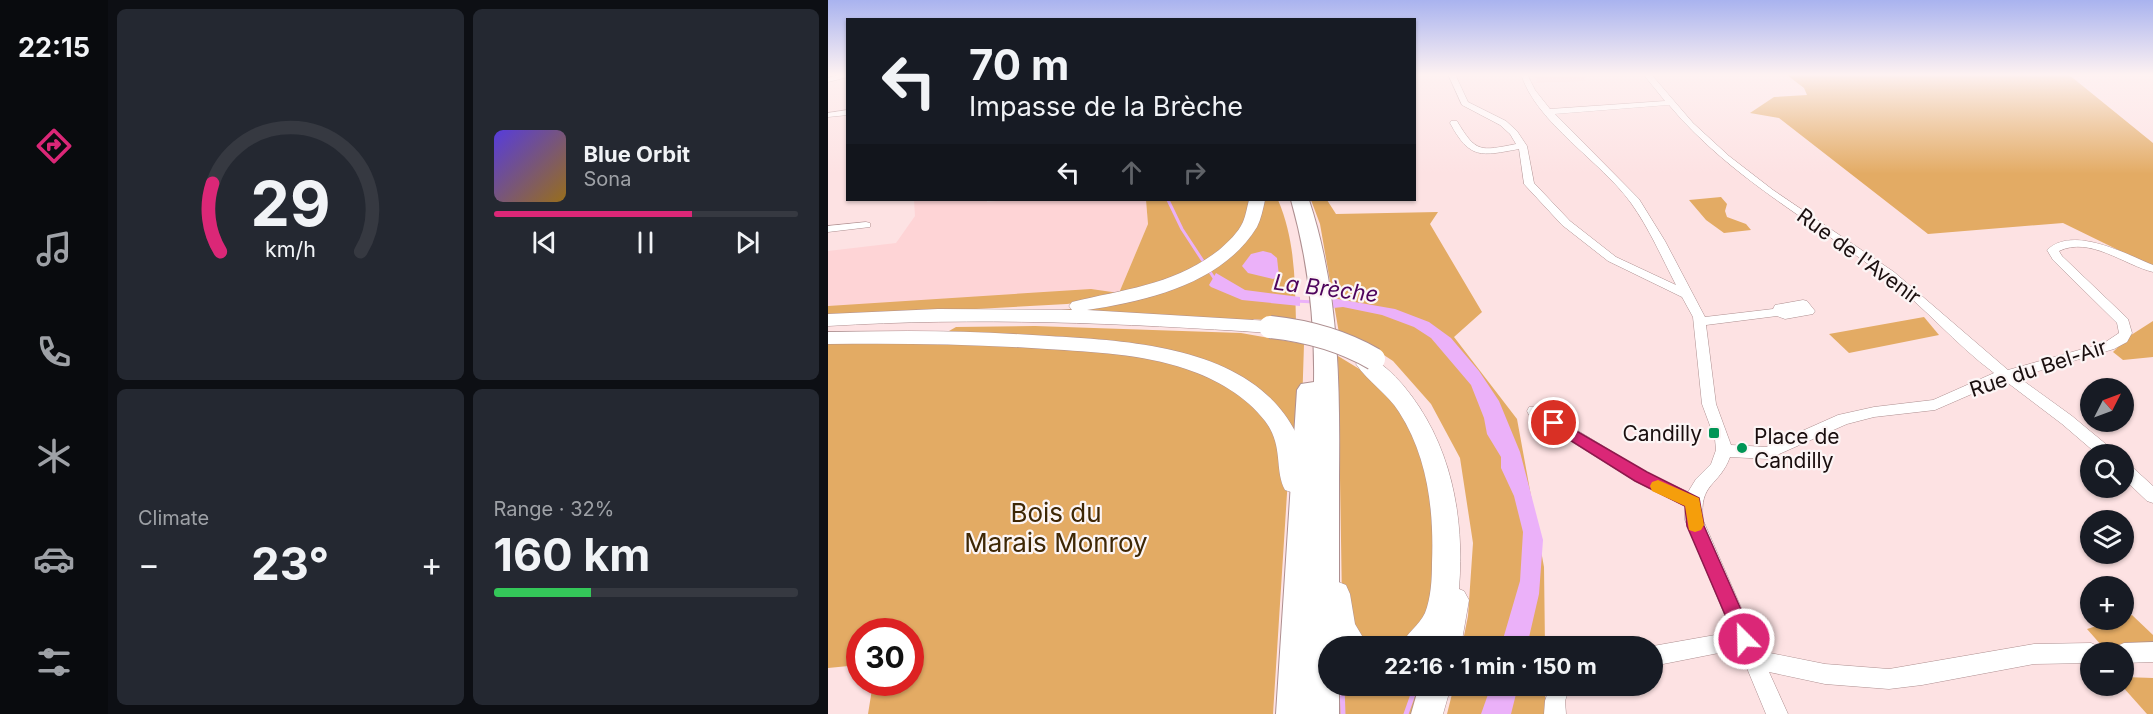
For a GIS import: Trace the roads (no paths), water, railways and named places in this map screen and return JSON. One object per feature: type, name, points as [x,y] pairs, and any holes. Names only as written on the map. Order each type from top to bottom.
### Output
[{"type":"highway","points":[[1288,201],[1316,304],[1295,714]]},
{"type":"highway","points":[[1299,201],[1312,238],[1316,304],[1326,384],[1320,714]]},
{"type":"main road","points":[[828,320],[946,315],[1105,302],[1136,295],[1187,276],[1218,258],[1246,232],[1254,217],[1257,201]]},
{"type":"main road","points":[[946,315],[1098,316],[1269,330],[1334,347],[1370,362],[1396,378],[1420,409],[1440,447],[1452,485],[1457,522],[1458,567],[1448,636]]},
{"type":"main road","points":[[828,326],[924,322],[1046,322],[1269,330]]},
{"type":"main road","points":[[828,338],[1003,340],[1120,349],[1165,357],[1192,365],[1230,380],[1250,394],[1270,411],[1280,425],[1290,444],[1294,461],[1289,577],[1295,714]]},
{"type":"main road","points":[[1370,362],[1412,413],[1430,448],[1443,490],[1447,540],[1444,590],[1435,626],[1426,636]]},
{"type":"main road","points":[[1325,472],[1334,528],[1337,609],[1341,629],[1346,636]]},
{"type":"main road","points":[[1426,714],[1432,696]]},
{"type":"street","points":[[1475,107],[1508,127],[1522,146],[1529,184],[1572,228],[1612,259],[1688,295]]},
{"type":"street","points":[[1544,107],[1635,201],[1651,226],[1700,322],[1711,412],[1723,439],[1724,450],[1721,462],[1698,489],[1693,502],[1695,526],[1777,714]]},
{"type":"street","points":[[1548,112],[1611,107]]},
{"type":"street","name":"Rue de l'Avenir","points":[[1674,107],[1726,158],[1763,187],[1890,274],[2006,375],[2095,444]]},
{"type":"street","points":[[828,115],[846,112]]},
{"type":"street","points":[[1454,123],[1467,144],[1474,149],[1483,151],[1522,146]]},
{"type":"street","points":[[828,229],[866,225]]},
{"type":"street","name":"Rue du Bel-Air","points":[[1724,450],[1756,454],[1775,451],[1836,421],[1874,412],[1935,405],[1993,378],[2115,344],[2125,336],[2126,329],[2123,322],[2057,258],[2053,252],[2054,249],[2070,245],[2098,247],[2153,269]]},
{"type":"street","points":[[1700,322],[1778,312]]},
{"type":"street","points":[[1534,411],[1641,477],[1693,502]]},
{"type":"street","points":[[2134,478],[2153,496]]},
{"type":"street","points":[[1663,654],[1744,639]]},
{"type":"street","points":[[2134,653],[2153,652]]},
{"type":"street","points":[[1753,659],[1825,674],[1889,678],[1922,675],[2034,654],[2080,653]]},
{"type":"street","points":[[1555,714],[1556,696]]},
{"type":"waterway","name":"La Brèche","points":[[1168,201],[1182,229],[1216,281]]},
{"type":"waterway","name":"La Brèche","points":[[1295,301],[1314,302]]},
{"type":"waterway","points":[[1342,696],[1343,714]]},
{"type":"waterway","points":[[1406,714],[1412,696]]},
{"type":"place","name":"Candilly","points":[[1714,433]]},
{"type":"place","name":"Place de Candilly","points":[[1742,448]]},
{"type":"park label","name":"Bois du Marais Monroy","points":[[1056,527]]}]
